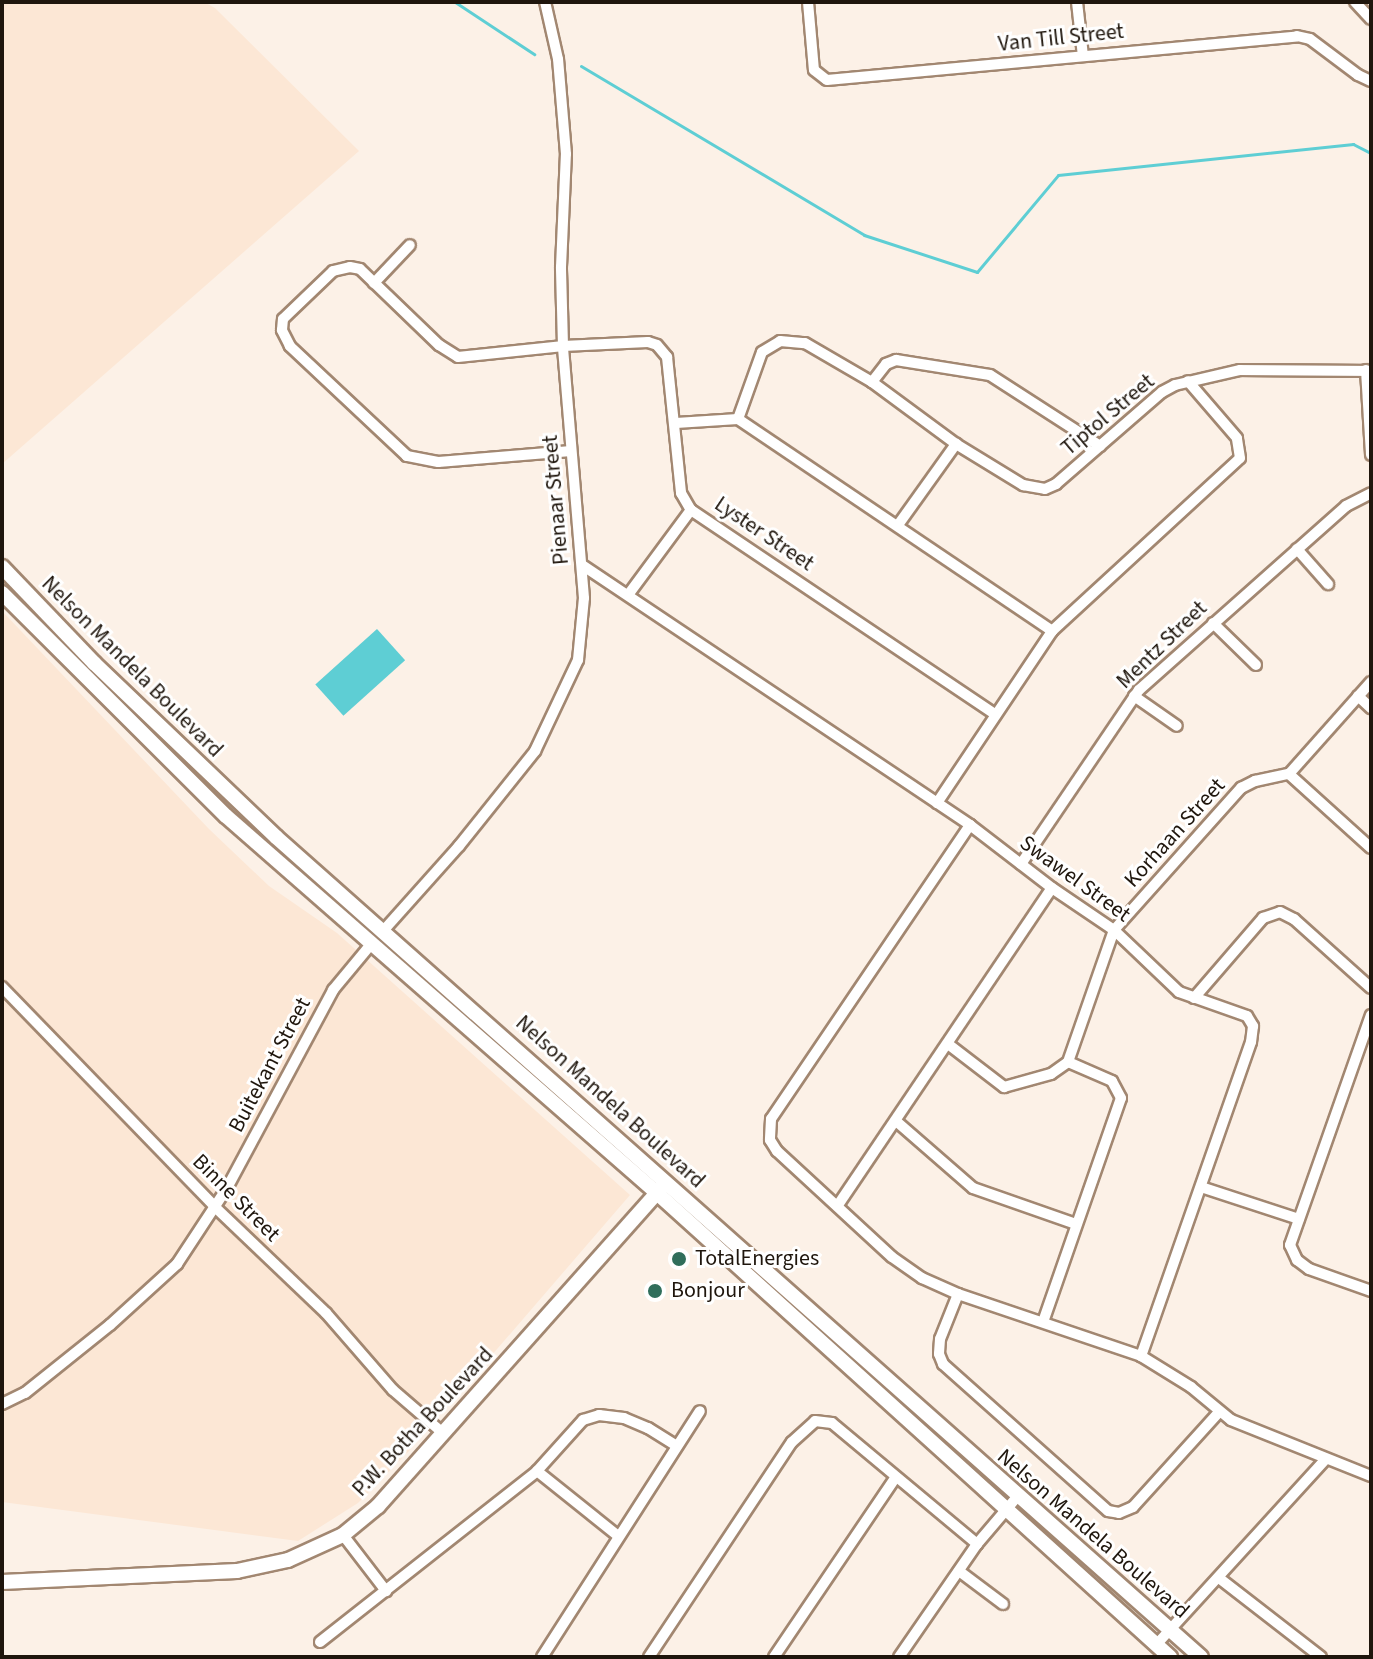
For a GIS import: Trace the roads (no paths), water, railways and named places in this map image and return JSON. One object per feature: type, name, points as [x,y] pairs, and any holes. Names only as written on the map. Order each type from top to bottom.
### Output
[{"type":"street","name":"Pienaar Street","points":[[383,931],[459,846],[535,751],[578,660],[584,608],[563,346],[561,267],[566,154],[558,59],[545,2]]},
{"type":"street","name":"Van Till Street","points":[[808,2],[814,70],[827,80],[1301,36],[1371,81]]},
{"type":"street","points":[[1077,2],[1083,56]]},
{"type":"street","points":[[1355,2],[1371,19]]},
{"type":"street","points":[[374,283],[410,245]]},
{"type":"street","points":[[563,346],[458,357],[439,345],[360,269],[343,267],[333,271],[289,309],[282,330],[290,346],[407,456],[438,462],[571,451]]},
{"type":"street","name":"Tiptol Street","points":[[738,419],[758,358],[774,343],[790,340],[811,345],[872,382],[956,444],[1035,489],[1056,484],[1162,392],[1188,381],[1237,438],[1240,458],[1052,631],[937,803]]},
{"type":"street","name":"Lyster Street","points":[[563,346],[648,342],[661,348],[667,357],[681,493],[691,510],[996,715]]},
{"type":"street","points":[[872,382],[886,364],[896,360],[990,375],[1100,446]]},
{"type":"street","points":[[1188,381],[1252,369],[1369,370],[1371,455]]},
{"type":"street","points":[[676,423],[738,419],[1052,631]]},
{"type":"street","points":[[898,525],[956,444]]},
{"type":"street","name":"Mentz Street","points":[[1021,864],[1134,696],[1346,506],[1371,493]]},
{"type":"street","points":[[628,595],[691,510]]},
{"type":"street","points":[[1297,549],[1328,584]]},
{"type":"street","name":"Swawel Street","points":[[582,565],[970,825],[1052,888],[1114,930],[1173,987],[1194,998],[1244,1014],[1253,1026],[1251,1042],[1141,1356]]},
{"type":"street","name":"Nelson Mandela Boulevard","points":[[2,567],[94,663],[246,810],[527,1058],[662,1187],[870,1376],[1006,1510],[1170,1657]]},
{"type":"street","name":"Nelson Mandela Boulevard","points":[[2,593],[216,807],[516,1070],[662,1187]]},
{"type":"street","points":[[1213,623],[1256,665]]},
{"type":"street","points":[[1371,682],[1289,774],[1371,848]]},
{"type":"street","points":[[1134,696],[1177,726]]},
{"type":"street","points":[[1358,696],[1371,708]]},
{"type":"street","name":"Korhaan Street","points":[[1068,1062],[1114,930],[1241,788],[1269,777],[1289,774]]},
{"type":"street","points":[[970,825],[771,1119],[770,1140],[777,1151],[908,1270],[958,1294],[1141,1356],[1191,1387],[1219,1412],[1325,1460],[1371,1476]]},
{"type":"street","points":[[838,1205],[1052,888]]},
{"type":"street","points":[[1194,998],[1259,922],[1268,914],[1280,912],[1294,919],[1371,988]]},
{"type":"street","points":[[372,943],[383,931]]},
{"type":"street","name":"Buitekant Street","points":[[2,1404],[25,1393],[158,1285],[177,1264],[215,1207],[321,1011],[348,969],[372,943]]},
{"type":"street","name":"Binne Street","points":[[2,987],[215,1207],[326,1313],[393,1390],[444,1434]]},
{"type":"street","points":[[1371,1015],[1290,1245],[1302,1264],[1371,1291]]},
{"type":"street","points":[[948,1044],[1004,1087],[1051,1074],[1068,1062],[1112,1081],[1121,1098],[1043,1322]]},
{"type":"street","points":[[516,1070],[527,1058]]},
{"type":"street","points":[[896,1121],[973,1188],[1076,1224]]},
{"type":"street","name":"P.W. Botha Boulevard","points":[[2,1582],[237,1571],[288,1560],[343,1535],[378,1506],[444,1434],[662,1187]]},
{"type":"street","points":[[1201,1187],[1299,1219]]},
{"type":"street","points":[[958,1294],[940,1339],[943,1364],[1108,1511],[1119,1513],[1133,1507],[1219,1412]]},
{"type":"street","name":"Nelson Mandela Boulevard","points":[[870,1376],[1017,1497],[1201,1657]]},
{"type":"street","points":[[542,1657],[700,1411]]},
{"type":"street","points":[[320,1642],[537,1471],[576,1427],[592,1416],[611,1415],[638,1422],[677,1446]]},
{"type":"street","points":[[649,1657],[792,1442],[815,1421],[832,1423],[977,1544]]},
{"type":"street","points":[[1156,1645],[1325,1460]]},
{"type":"street","points":[[537,1471],[618,1536]]},
{"type":"street","points":[[774,1657],[895,1478]]},
{"type":"street","points":[[899,1657],[977,1544],[1017,1497]]},
{"type":"street","points":[[343,1535],[386,1591]]},
{"type":"street","points":[[959,1571],[1003,1604]]},
{"type":"street","points":[[1219,1578],[1321,1657]]},
{"type":"water","points":[[377,629],[405,660],[343,716],[315,685]]},
{"type":"waterway","points":[[455,2],[534,54]]},
{"type":"waterway","points":[[581,66],[864,235],[977,272],[1058,175],[1353,144],[1371,153]]},
{"type":"place","name":"TotalEnergies","points":[[679,1259]]},
{"type":"place","name":"Bonjour","points":[[655,1291]]}]
